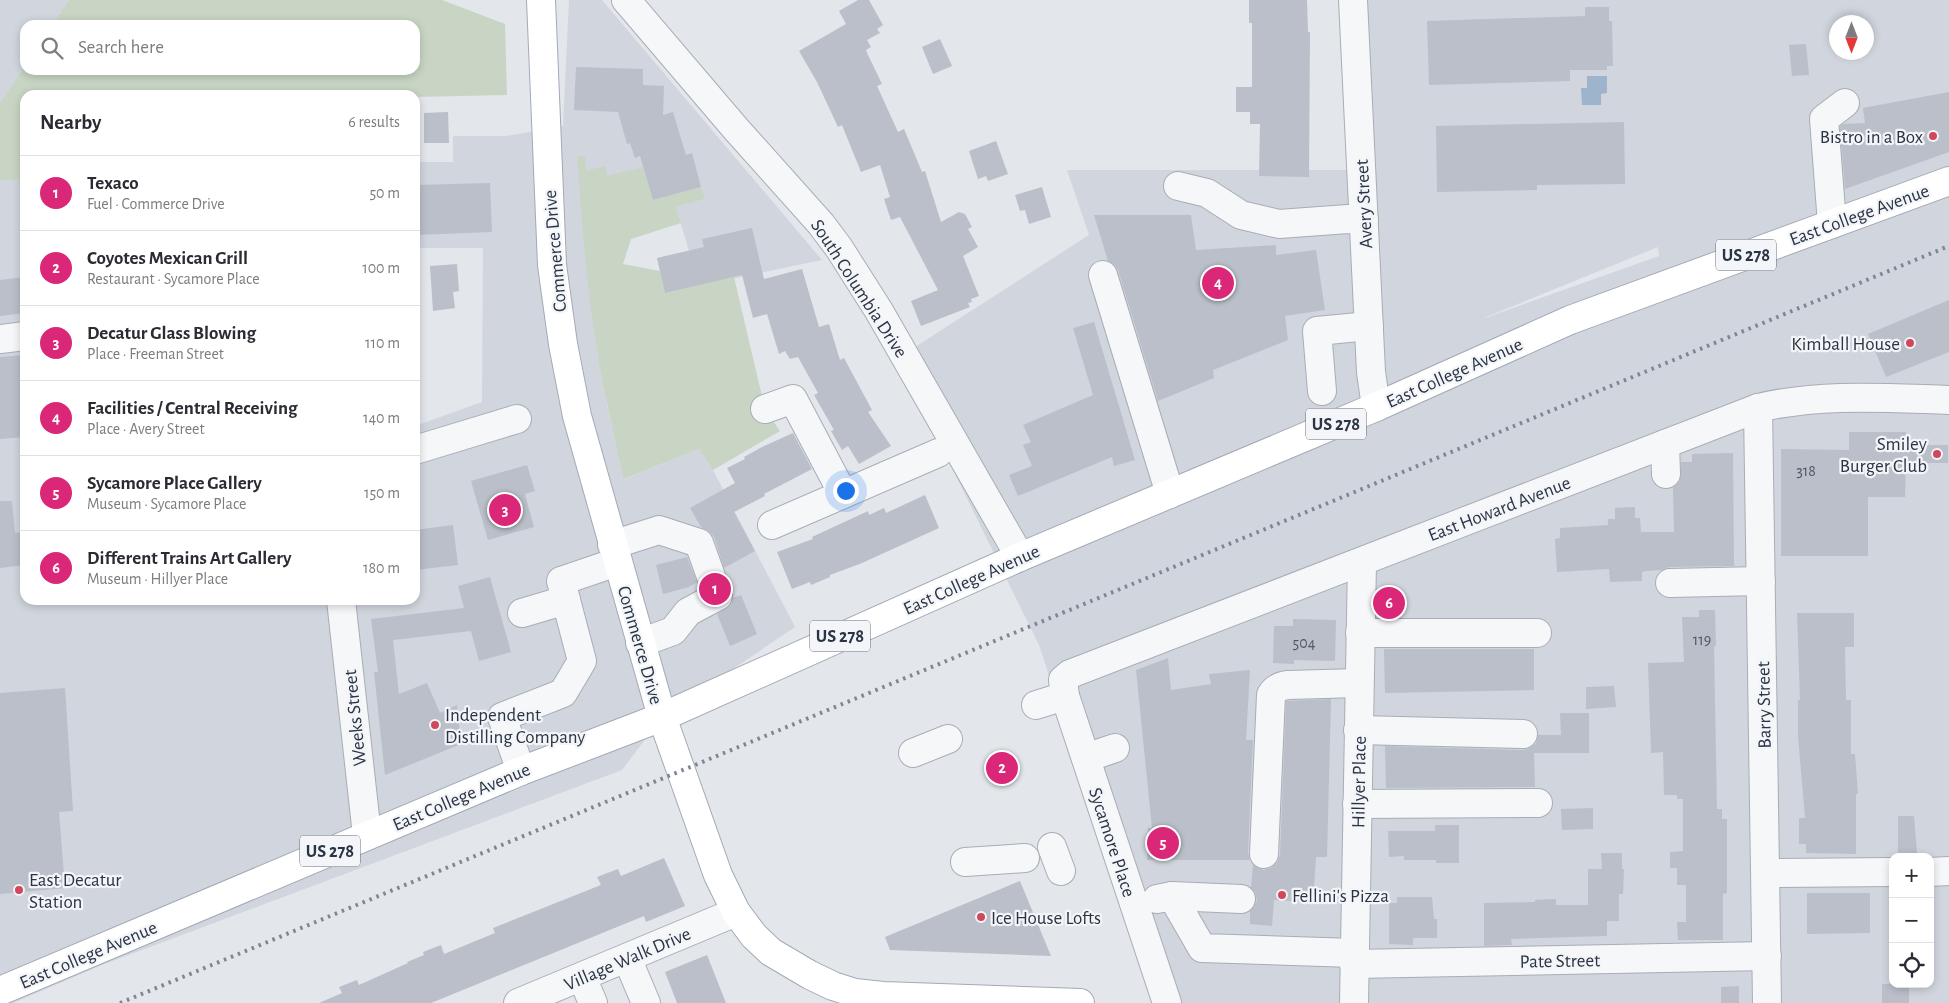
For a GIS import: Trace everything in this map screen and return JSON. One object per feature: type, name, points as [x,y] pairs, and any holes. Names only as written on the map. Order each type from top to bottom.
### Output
[{"type":"main road","name":"Commerce Drive","points":[[540,0],[552,265],[563,344],[577,416],[614,554],[662,717],[718,875],[736,912],[754,936],[772,952],[810,975],[833,986],[855,993],[884,996],[1080,1003]]},
{"type":"main road","name":"East College Avenue","points":[[0,992],[521,770],[662,717],[1020,557],[1376,407],[1570,320],[1949,181]]},
{"type":"street","name":"South Columbia Drive","points":[[626,0],[736,130],[816,218],[839,248],[879,311],[1020,557]]},
{"type":"street","name":"Avery Street","points":[[1353,0],[1372,380],[1376,407]]},
{"type":"street","points":[[1832,224],[1824,119],[1845,103]]},
{"type":"street","points":[[1178,186],[1207,193],[1241,215],[1279,224],[1348,219],[1364,220]]},
{"type":"street","points":[[1103,275],[1170,494]]},
{"type":"street","points":[[1322,391],[1317,331],[1369,326]]},
{"type":"street","points":[[0,339],[20,337]]},
{"type":"street","name":"East Howard Avenue","points":[[1036,705],[1064,688],[1070,674],[1758,408],[1786,402],[1850,397],[1949,400]]},
{"type":"street","points":[[765,410],[793,399],[843,494]]},
{"type":"street","name":"Barry Street","points":[[1758,408],[1767,1003]]},
{"type":"street","points":[[420,448],[517,419]]},
{"type":"street","points":[[1665,444],[1666,474]]},
{"type":"street","points":[[772,525],[938,454]]},
{"type":"street","points":[[521,770],[502,718],[563,693],[582,660],[561,581],[659,530],[699,543],[718,596],[688,612],[673,631],[640,643]]},
{"type":"street","name":"Hillyer Place","points":[[1354,1003],[1362,562]]},
{"type":"street","points":[[1670,583],[1761,581]]},
{"type":"street","points":[[522,613],[566,600]]},
{"type":"street","name":"Weeks Street","points":[[342,605],[367,836]]},
{"type":"street","points":[[1360,633],[1537,633]]},
{"type":"street","points":[[1264,854],[1271,695],[1279,686],[1293,684],[1359,683]]},
{"type":"street","name":"Sycamore Place","points":[[1064,688],[1167,1003]]},
{"type":"street","points":[[1358,730],[1523,734]]},
{"type":"street","points":[[913,753],[948,739]]},
{"type":"street","points":[[1086,758],[1115,748]]},
{"type":"street","points":[[1357,804],[1538,803]]},
{"type":"street","points":[[965,862],[1025,858]]},
{"type":"street","points":[[1934,872],[1949,871]]},
{"type":"street","points":[[1766,873],[1889,872]]},
{"type":"street","points":[[1134,905],[1172,896],[1241,899]]},
{"type":"street","name":"Pate Street","points":[[1172,896],[1202,948],[1354,959],[1767,956]]},
{"type":"street","name":"Village Walk Drive","points":[[518,1003],[736,912]]},
{"type":"street","points":[[627,958],[646,1003]]},
{"type":"street","points":[[582,977],[593,1003]]},
{"type":"shaded area","points":[[0,0],[69,0],[55,20],[20,20],[20,73],[0,103]]},
{"type":"shaded area","points":[[569,0],[602,0],[822,260],[665,293],[657,258],[689,251],[676,207],[706,199],[701,187],[653,200],[585,254],[596,343],[608,410],[625,479],[699,449],[713,470],[795,627],[662,717],[622,770],[102,965],[13,1003],[0,1003],[0,181],[20,179],[20,605],[420,605],[420,424],[482,402],[483,248],[420,248],[420,162],[453,162],[453,136],[506,136],[563,126]]},
{"type":"shaded area","points":[[1355,0],[1949,0],[1949,1003],[1166,1003],[1144,965],[1039,645],[898,358],[1089,235],[1067,170],[1355,170]],"holes":[[[1658,247],[1659,256],[1485,318],[1486,317]]]},
{"type":"green space","points":[[69,0],[442,0],[505,24],[507,95],[420,97],[420,90],[20,90],[20,179],[0,181],[0,103],[20,73],[20,75],[420,75],[420,20],[55,20]]},
{"type":"green space","points":[[585,156],[586,171],[605,166],[607,176],[643,167],[653,200],[701,187],[706,199],[676,207],[681,223],[631,239],[623,264],[660,271],[665,293],[734,277],[765,409],[780,431],[713,470],[699,449],[624,479],[602,378],[590,297],[577,157]]},
{"type":"water","points":[[1587,76],[1607,76],[1607,93],[1601,94],[1601,105],[1582,105],[1581,88],[1587,88]]},
{"type":"building","points":[[858,0],[869,0],[883,25],[877,29],[880,33],[867,40],[871,47],[866,50],[882,84],[877,86],[898,132],[904,129],[922,172],[925,171],[941,222],[959,212],[965,214],[972,227],[968,229],[978,247],[963,256],[979,296],[971,299],[972,302],[968,303],[970,307],[921,326],[911,301],[938,290],[900,217],[891,220],[884,199],[890,197],[880,165],[861,172],[842,125],[838,127],[817,82],[799,51],[846,24],[839,11]]},
{"type":"building","points":[[1249,0],[1307,0],[1308,32],[1310,32],[1309,177],[1259,176],[1260,124],[1250,124],[1250,112],[1236,112],[1236,87],[1252,87],[1252,23],[1249,23]]},
{"type":"building","points":[[1585,7],[1609,7],[1609,21],[1612,21],[1613,66],[1607,66],[1607,70],[1570,70],[1570,81],[1429,85],[1427,21],[1585,16]]},
{"type":"building","points":[[940,39],[952,66],[933,74],[922,47]]},
{"type":"building","points":[[1806,44],[1809,75],[1792,76],[1789,45]]},
{"type":"building","points":[[576,67],[643,69],[643,85],[664,86],[663,115],[673,112],[686,155],[692,153],[701,187],[653,200],[640,156],[635,158],[630,143],[627,144],[618,112],[574,110]]},
{"type":"building","points":[[1949,92],[1949,152],[1845,189],[1840,126],[1843,124],[1865,123],[1863,108]]},
{"type":"building","points":[[448,112],[449,143],[424,143],[424,113]]},
{"type":"building","points":[[1624,122],[1625,184],[1537,185],[1537,190],[1437,192],[1436,126]]},
{"type":"building","points":[[996,141],[1008,174],[988,181],[986,176],[978,179],[969,151]]},
{"type":"building","points":[[490,183],[492,232],[420,235],[420,185]]},
{"type":"building","points":[[1042,187],[1051,217],[1029,224],[1025,210],[1020,211],[1015,195]]},
{"type":"building","points":[[1094,215],[1191,215],[1196,250],[1276,245],[1276,255],[1316,250],[1325,310],[1285,316],[1288,340],[1213,370],[1214,378],[1158,401],[1118,270],[1114,264],[1108,261]]},
{"type":"building","points":[[752,228],[764,279],[802,269],[819,327],[829,324],[840,360],[844,358],[872,410],[868,412],[891,446],[859,464],[848,446],[842,450],[831,431],[834,430],[814,395],[818,393],[798,357],[790,359],[785,351],[779,354],[767,314],[753,318],[742,275],[665,293],[657,258],[704,247],[702,239]]},
{"type":"building","points":[[457,264],[459,291],[453,292],[455,308],[433,311],[430,266]]},
{"type":"building","points":[[20,278],[20,314],[0,316],[0,280]]},
{"type":"building","name":"Kimball House","points":[[1949,300],[1949,352],[1886,377],[1868,334]]},
{"type":"building","points":[[1094,322],[1135,460],[1114,466],[1112,457],[1018,496],[1009,475],[1032,466],[1023,445],[1031,442],[1023,425],[1093,395],[1073,328]]},
{"type":"building","points":[[20,355],[20,437],[0,439],[0,357]]},
{"type":"building","points":[[1849,432],[1906,432],[1906,445],[1948,445],[1948,463],[1906,463],[1905,497],[1868,497],[1868,556],[1781,556],[1781,449],[1849,450]]},
{"type":"building","points":[[793,433],[812,469],[734,512],[755,551],[724,568],[714,537],[710,532],[701,527],[690,508],[735,483],[727,468],[745,459],[744,457],[762,447]]},
{"type":"building","points":[[1733,453],[1734,566],[1670,567],[1642,572],[1642,581],[1610,582],[1609,569],[1557,572],[1555,539],[1560,538],[1560,528],[1608,525],[1608,519],[1615,519],[1615,508],[1635,507],[1635,518],[1640,518],[1641,532],[1674,532],[1673,488],[1680,481],[1681,462],[1692,462],[1692,454]]},
{"type":"building","points":[[527,465],[535,491],[525,494],[534,527],[488,540],[471,481]]},
{"type":"building","points":[[925,495],[939,528],[811,585],[810,582],[792,589],[777,552],[813,539],[812,537],[868,511],[869,515],[884,508],[886,513]]},
{"type":"building","points":[[0,501],[12,501],[15,533],[20,532],[20,566],[0,568]]},
{"type":"building","points":[[453,525],[458,565],[420,569],[420,529]]},
{"type":"building","points":[[687,557],[697,582],[689,587],[663,594],[656,565]]},
{"type":"building","points":[[490,577],[511,652],[479,661],[471,631],[393,640],[399,694],[427,683],[440,713],[457,705],[461,744],[385,775],[374,672],[378,672],[371,619],[464,608],[458,586]]},
{"type":"building","points":[[741,595],[757,634],[730,646],[717,614],[731,605],[733,598]]},
{"type":"building","points":[[1699,610],[1715,610],[1717,809],[1722,809],[1722,819],[1727,819],[1727,893],[1723,894],[1723,940],[1678,940],[1677,922],[1686,922],[1686,885],[1677,885],[1677,868],[1670,868],[1670,852],[1683,851],[1683,799],[1677,799],[1677,795],[1664,795],[1663,752],[1651,753],[1648,663],[1684,662],[1682,617],[1699,617]]},
{"type":"building","points":[[1797,613],[1854,613],[1854,647],[1845,647],[1846,700],[1851,700],[1851,754],[1855,754],[1858,794],[1856,794],[1856,854],[1806,853],[1806,844],[1799,844],[1799,818],[1805,818],[1798,736],[1798,700],[1800,700]]},
{"type":"building","points":[[1293,619],[1336,620],[1335,661],[1294,660],[1294,664],[1273,663],[1274,626],[1293,626]]},
{"type":"building","points":[[1384,649],[1534,649],[1534,690],[1385,693]]},
{"type":"building","points":[[1168,658],[1171,690],[1211,684],[1209,674],[1250,670],[1246,740],[1253,740],[1248,853],[1250,860],[1147,860],[1148,828],[1152,828],[1136,670]]},
{"type":"building","points":[[1614,686],[1616,707],[1586,709],[1586,687]]},
{"type":"building","points":[[65,688],[73,811],[59,812],[65,888],[0,894],[0,693]]},
{"type":"building","points":[[1331,699],[1327,857],[1316,857],[1313,902],[1274,900],[1272,926],[1250,924],[1250,911],[1257,900],[1255,892],[1251,888],[1253,864],[1263,870],[1271,868],[1277,863],[1280,855],[1286,701]]},
{"type":"building","points":[[1560,713],[1589,713],[1589,753],[1534,753],[1535,787],[1386,788],[1385,746],[1523,750],[1536,743],[1538,735],[1561,735]]},
{"type":"building","points":[[1593,808],[1593,829],[1562,830],[1561,809]]},
{"type":"building","points":[[1898,816],[1914,816],[1917,853],[1898,853]]},
{"type":"building","points":[[1435,825],[1459,825],[1459,863],[1436,863],[1436,860],[1404,860],[1404,856],[1389,857],[1388,831],[1435,831]]},
{"type":"building","points":[[1601,853],[1622,853],[1622,869],[1624,869],[1623,894],[1619,894],[1619,921],[1607,921],[1607,936],[1511,939],[1512,945],[1484,946],[1484,903],[1535,902],[1535,900],[1556,899],[1556,905],[1588,905],[1588,869],[1602,869]]},
{"type":"building","points":[[664,858],[685,906],[646,922],[644,916],[431,1003],[319,1003],[342,993],[339,987],[357,980],[359,985],[408,963],[424,955],[423,952],[441,945],[444,954],[495,933],[493,928],[601,885],[597,877],[618,869],[621,876]]},
{"type":"building","name":"Ice House Lofts","points":[[1020,881],[1051,956],[890,950],[885,937]]},
{"type":"building","points":[[1807,893],[1870,893],[1870,933],[1807,934]]},
{"type":"building","points":[[1397,897],[1432,897],[1434,919],[1437,919],[1437,938],[1413,938],[1413,945],[1389,944],[1389,903],[1397,903]]},
{"type":"building","points":[[707,955],[726,1003],[677,1003],[665,972]]},
{"type":"building","points":[[1882,984],[1889,984],[1889,988],[1909,988],[1909,1003],[1882,1003]]},
{"type":"building","points":[[1739,986],[1739,1003],[1721,1003],[1721,987]]},
{"type":"railway","points":[[120,1003],[1949,246]]},
{"type":"place","name":"Bistro in a Box","points":[[1933,136]]},
{"type":"place","name":"Facilities / Central Receiving","points":[[1218,283]]},
{"type":"place","name":"Kimball House","points":[[1910,343]]},
{"type":"place","name":"Smiley Burger Club","points":[[1937,454]]},
{"type":"place","name":"Decatur Glass Blowing","points":[[505,510]]},
{"type":"place","name":"Texaco","points":[[715,589]]},
{"type":"place","name":"Different Trains Art Gallery","points":[[1389,603]]},
{"type":"place","name":"Independent Distilling Company","points":[[435,725]]},
{"type":"place","name":"Coyotes Mexican Grill","points":[[1002,768]]},
{"type":"place","name":"Sycamore Place Gallery","points":[[1163,843]]},
{"type":"place","name":"East Decatur Station","points":[[19,890]]},
{"type":"place","name":"Fellini's Pizza","points":[[1282,895]]},
{"type":"place","name":"Ice House Lofts","points":[[981,917]]}]
